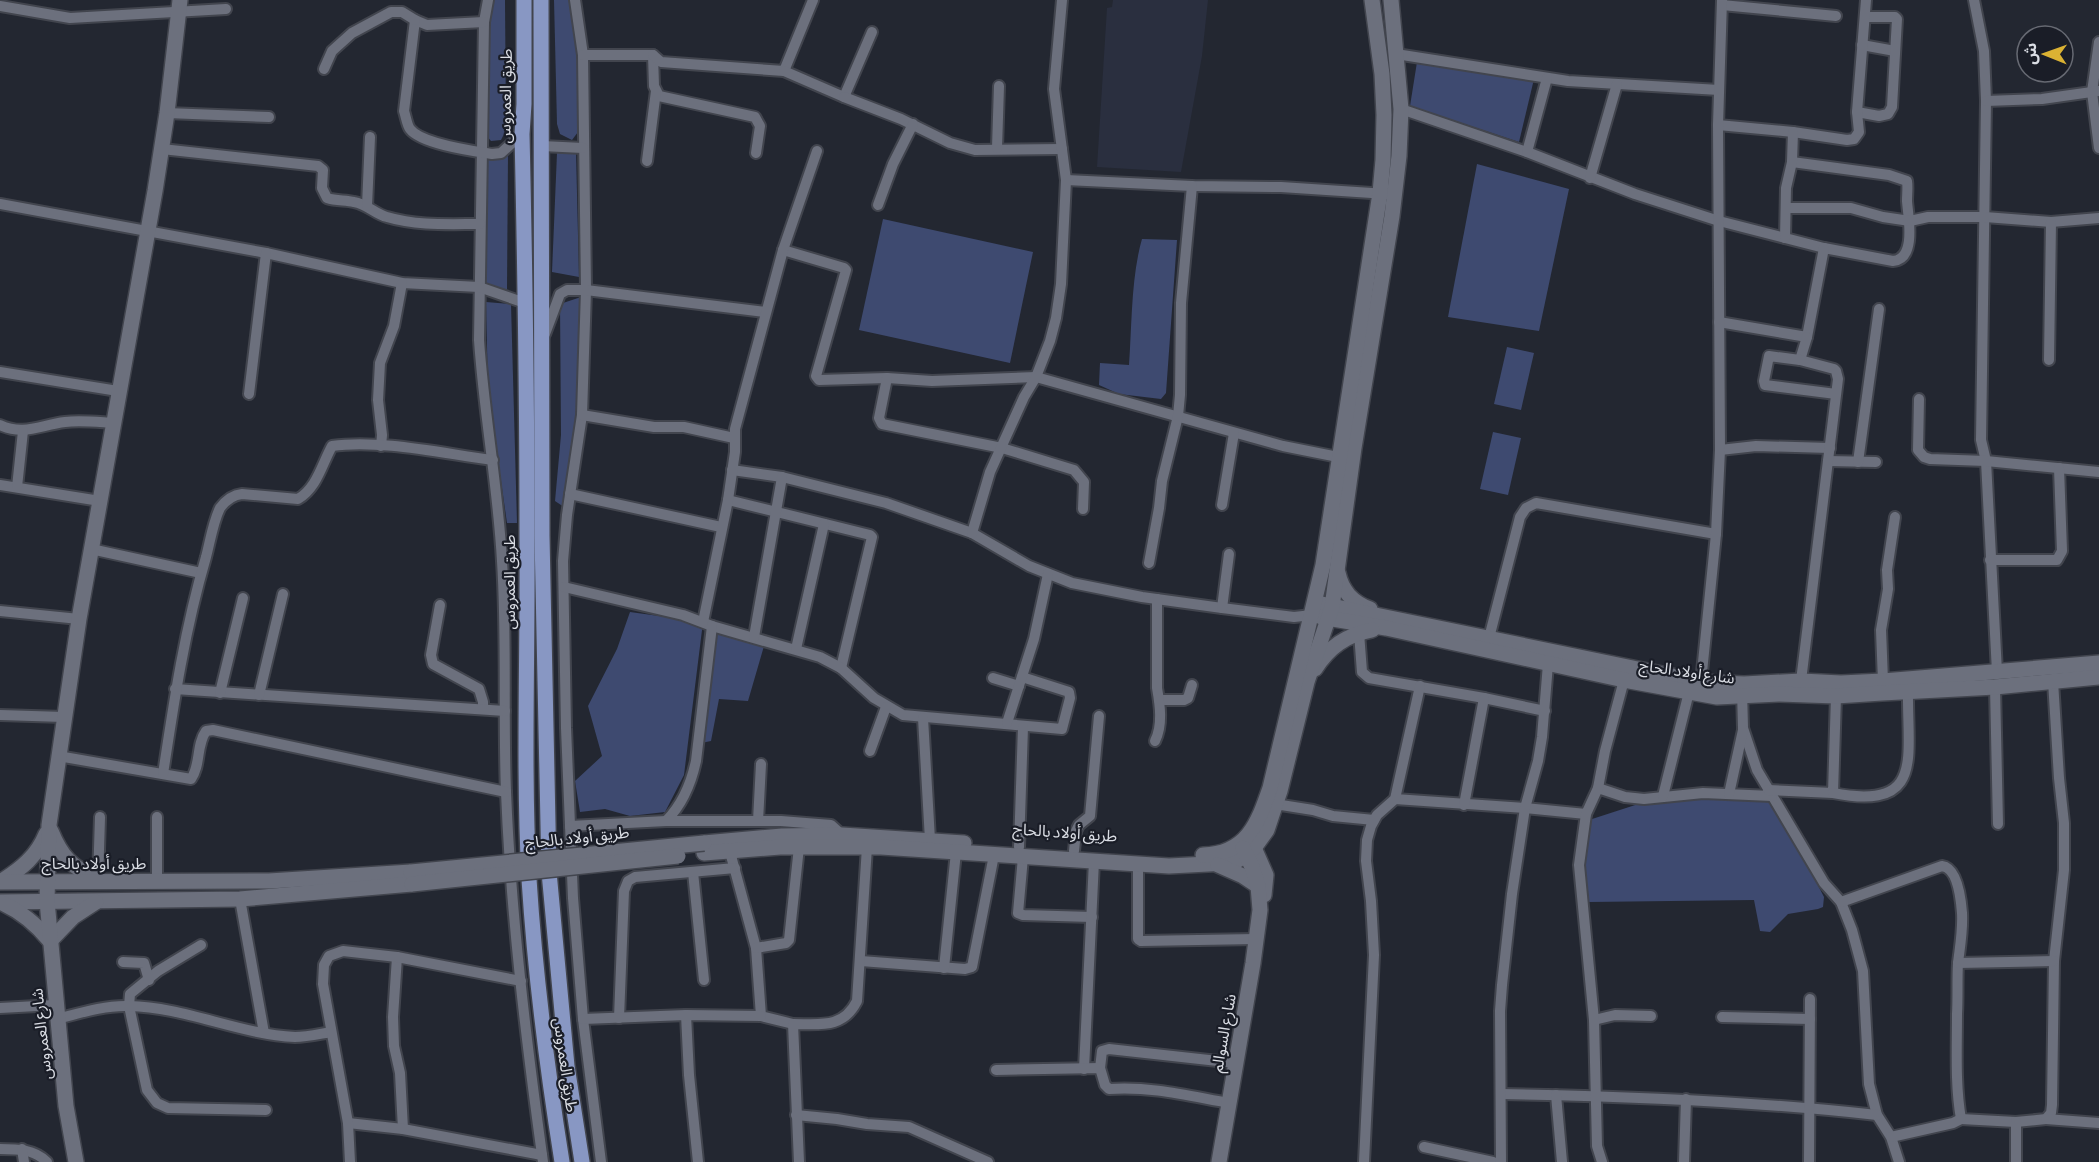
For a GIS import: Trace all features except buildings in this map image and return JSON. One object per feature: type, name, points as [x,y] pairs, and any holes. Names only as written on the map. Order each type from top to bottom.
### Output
[{"type":"main road","name":"طريق العمروس","points":[[524,0],[522,135],[529,879],[548,1074],[562,1162]]},
{"type":"main road","name":"طريق العمروس","points":[[541,0],[542,536],[549,872],[567,1066],[582,1162]]},
{"type":"main road","points":[[1149,861],[1215,865],[1238,860],[1256,826],[1270,788],[1323,565],[1380,193],[1384,115],[1382,74],[1372,0]]},
{"type":"main road","points":[[1149,861],[1214,855],[1247,846],[1267,830],[1318,644],[1330,613],[1395,195],[1401,109],[1390,0]]},
{"type":"main road","points":[[0,882],[23,867],[33,857],[49,825],[79,619],[162,149],[179,6]]},
{"type":"main road","points":[[1338,554],[1338,574],[1343,588],[1357,603],[1387,623]]},
{"type":"main road","name":"شارع أولاد الحاج","points":[[1313,609],[1387,623],[1490,638],[1742,691],[1779,694],[1836,696],[1908,691],[2099,663]]},
{"type":"main road","points":[[1307,682],[1330,648],[1342,639],[1387,623]]},
{"type":"main road","name":"شارع أولاد الحاج","points":[[1387,623],[1548,664],[1717,697],[1801,681],[1996,679],[2053,681],[2099,677]]},
{"type":"main road","name":"شارع السوالم","points":[[1219,1162],[1263,900],[1262,881],[1274,809]]},
{"type":"main road","points":[[49,825],[65,859],[98,881]]},
{"type":"main road","name":"شارع العمروس","points":[[49,825],[46,902],[68,1117],[76,1162]]},
{"type":"main road","name":"طريق أولاد بالحاج","points":[[1,902],[240,899],[411,878],[704,848],[782,836],[842,835],[930,840],[1094,861],[1149,861]]},
{"type":"main road","points":[[1247,846],[1262,881]]},
{"type":"main road","name":"طريق أولاد بالحاج","points":[[704,848],[730,852],[799,847],[867,847],[994,855],[1074,851],[1149,861]]},
{"type":"main road","points":[[1215,865],[1262,881]]},
{"type":"main road","name":"طريق أولاد بالحاج","points":[[0,882],[411,878]]},
{"type":"main road","points":[[1,902],[23,914],[50,941],[73,917],[98,900]]},
{"type":"street","points":[[348,1123],[403,1130],[543,1158],[521,981],[506,792],[504,600],[500,518],[494,460],[482,385],[479,340],[484,22],[488,0]]},
{"type":"street","points":[[575,0],[583,54],[586,290],[582,415],[563,561],[570,826],[582,1019],[601,1162],[609,1162]]},
{"type":"street","points":[[784,71],[813,0]]},
{"type":"street","points":[[972,533],[990,472],[1024,397],[1036,377],[1050,341],[1061,284],[1066,180],[1054,89],[1062,0]]},
{"type":"street","points":[[1718,125],[1851,140],[1857,137],[1866,0]]},
{"type":"street","points":[[1974,0],[1983,51],[1986,101],[1981,416],[1986,461],[1996,679],[1998,824]]},
{"type":"street","points":[[1701,682],[1716,534],[1720,450],[1718,125],[1722,3],[1836,16]]},
{"type":"street","points":[[0,6],[70,18],[179,6],[226,9]]},
{"type":"street","points":[[324,69],[332,51],[352,33],[391,12],[402,12],[427,25],[484,22]]},
{"type":"street","points":[[1857,112],[1879,116],[1888,114],[1892,107],[1897,19],[1895,17],[1866,17]]},
{"type":"street","points":[[415,20],[404,111],[410,129],[425,139],[482,152],[501,153],[522,135]]},
{"type":"street","points":[[844,97],[872,32]]},
{"type":"street","points":[[2099,42],[2096,91],[2099,148]]},
{"type":"street","points":[[1863,45],[1895,51]]},
{"type":"street","points":[[583,54],[653,55],[662,62],[784,71],[962,147],[975,150],[1062,149]]},
{"type":"street","points":[[1396,54],[1547,78],[1719,90]]},
{"type":"street","points":[[653,55],[654,86],[659,96],[754,117],[760,126],[756,153]]},
{"type":"street","points":[[1527,152],[1547,78]]},
{"type":"street","points":[[1590,178],[1617,84]]},
{"type":"street","points":[[997,148],[999,86]]},
{"type":"street","points":[[647,161],[656,91]]},
{"type":"street","points":[[1986,101],[2042,99],[2096,91]]},
{"type":"street","points":[[1401,109],[1527,152],[1590,178],[1719,221],[1824,248],[1893,261],[1900,260],[1905,255],[1908,248],[1910,221],[1907,181],[1889,175],[1792,162]]},
{"type":"street","points":[[167,113],[268,117]]},
{"type":"street","points":[[878,205],[893,164],[912,124]]},
{"type":"street","points":[[1785,238],[1786,188],[1792,162],[1793,132]]},
{"type":"street","points":[[367,206],[370,137]]},
{"type":"street","points":[[542,146],[583,148]]},
{"type":"street","points":[[162,149],[318,166],[323,170],[323,195],[327,198],[356,202],[367,206],[375,214],[390,218],[423,223],[480,224]]},
{"type":"street","points":[[666,821],[676,811],[692,781],[696,761],[707,624],[735,452],[734,438],[765,312],[816,151]]},
{"type":"street","points":[[1066,180],[1192,186],[1281,187],[1395,195]]},
{"type":"street","points":[[1149,563],[1160,508],[1162,481],[1178,416],[1181,303],[1192,186]]},
{"type":"street","points":[[0,204],[266,253],[402,283],[479,287],[525,303]]},
{"type":"street","points":[[1786,208],[1851,208],[1883,217],[1910,221],[1928,217],[1985,217],[2051,222],[2099,218]]},
{"type":"street","points":[[2049,360],[2051,222]]},
{"type":"street","points":[[1800,360],[1807,337],[1824,248]]},
{"type":"street","points":[[783,250],[846,270],[816,376],[818,379],[887,378],[932,381],[1036,377],[1283,446],[1338,457]]},
{"type":"street","points":[[249,394],[266,253]]},
{"type":"street","points":[[381,446],[378,399],[380,363],[394,326],[402,283]]},
{"type":"street","points":[[543,340],[560,294],[567,290],[586,290],[765,312]]},
{"type":"street","points":[[1858,462],[1879,309]]},
{"type":"street","points":[[1719,322],[1807,337]]},
{"type":"street","points":[[1801,681],[1838,379],[1836,371],[1800,360],[1768,356],[1764,381],[1766,385],[1836,394]]},
{"type":"street","points":[[0,372],[118,391]]},
{"type":"street","points":[[887,378],[879,418],[882,424],[1002,448],[1074,470],[1084,482],[1083,508]]},
{"type":"street","points":[[1918,399],[1918,450],[1924,457],[2099,472]]},
{"type":"street","points":[[582,415],[654,427],[684,427],[734,438]]},
{"type":"street","points":[[0,425],[11,430],[23,431],[65,422],[112,423]]},
{"type":"street","points":[[17,487],[23,431]]},
{"type":"street","points":[[1222,505],[1234,433]]},
{"type":"street","points":[[163,774],[176,689],[201,573],[219,510],[226,500],[242,494],[298,499],[306,495],[332,446],[348,444],[381,446],[494,460]]},
{"type":"street","points":[[1720,450],[1756,446],[1830,448]]},
{"type":"street","points":[[1828,461],[1876,462]]},
{"type":"street","points":[[1990,560],[2057,560],[2060,557],[2062,551],[2059,468]]},
{"type":"street","points":[[732,470],[782,477],[886,503],[972,533],[1029,566],[1072,583],[1157,599],[1293,616],[1313,609]]},
{"type":"street","points":[[754,637],[782,477]]},
{"type":"street","points":[[0,485],[100,501]]},
{"type":"street","points":[[570,494],[722,526]]},
{"type":"street","points":[[728,500],[775,513],[868,533],[872,537],[841,668]]},
{"type":"street","points":[[1490,638],[1520,517],[1526,508],[1536,503],[1716,534]]},
{"type":"street","points":[[1883,681],[1881,630],[1888,589],[1887,570],[1895,517]]},
{"type":"street","points":[[796,650],[824,524]]},
{"type":"street","points":[[91,549],[201,573]]},
{"type":"street","points":[[1222,608],[1229,554]]},
{"type":"street","points":[[1007,723],[1042,607],[1048,574]]},
{"type":"street","points":[[564,587],[627,600],[820,657],[841,668],[886,707],[903,715],[1062,729],[1070,696],[1067,691],[1021,681],[993,678]]},
{"type":"street","points":[[260,695],[283,594]]},
{"type":"street","points":[[220,693],[243,598]]},
{"type":"street","points":[[1155,741],[1160,726],[1157,688],[1157,599]]},
{"type":"street","points":[[440,605],[431,655],[433,664],[479,689],[483,709]]},
{"type":"street","points":[[0,611],[79,619]]},
{"type":"street","points":[[1359,633],[1362,672],[1365,676],[1545,711]]},
{"type":"street","points":[[1502,1162],[1502,994],[1512,894],[1525,808],[1538,761],[1545,711],[1548,664]]},
{"type":"street","points":[[1602,1162],[1597,1146],[1594,1020],[1579,865],[1586,814],[1598,788],[1605,751],[1624,680]]},
{"type":"street","points":[[2046,1119],[2051,1113],[2052,1105],[2054,961],[2064,870],[2064,823],[2053,681]]},
{"type":"street","points":[[1159,700],[1184,700],[1188,698],[1192,686]]},
{"type":"street","points":[[1364,1162],[1374,955],[1366,861],[1367,840],[1374,820],[1395,799],[1420,686]]},
{"type":"street","points":[[176,689],[505,711]]},
{"type":"street","points":[[1729,794],[1743,728],[1742,691]]},
{"type":"street","points":[[1598,788],[1625,798],[1644,799],[1663,796],[1770,793],[1833,793],[1874,798],[1893,791],[1899,786],[1907,768],[1908,691]]},
{"type":"street","points":[[1663,796],[1689,692]]},
{"type":"street","points":[[1833,793],[1836,696]]},
{"type":"street","points":[[1464,805],[1484,698]]},
{"type":"street","points":[[870,751],[886,707]]},
{"type":"street","points":[[0,715],[64,717]]},
{"type":"street","points":[[1074,851],[1076,831],[1079,825],[1090,816],[1099,716]]},
{"type":"street","points":[[923,718],[930,840]]},
{"type":"street","points":[[1023,727],[1018,913],[1092,917]]},
{"type":"street","points":[[1743,728],[1757,770],[1824,883],[1841,902],[1852,930],[1863,971],[1869,1084],[1877,1115],[1891,1137],[1899,1162]]},
{"type":"street","points":[[58,756],[191,778],[195,773],[202,737],[206,731],[213,730],[506,792]]},
{"type":"street","points":[[758,822],[761,764]]},
{"type":"street","points":[[1395,799],[1586,814]]},
{"type":"street","points":[[1274,809],[1313,810],[1332,816],[1374,820]]},
{"type":"street","points":[[98,881],[100,817]]},
{"type":"street","points":[[157,817],[157,881]]},
{"type":"street","points":[[570,826],[666,821],[826,824],[836,827],[842,835]]},
{"type":"street","points":[[756,948],[786,943],[789,940],[799,847]]},
{"type":"street","points":[[582,1019],[686,1015],[761,1016],[793,1024],[829,1024],[842,1019],[852,1011],[857,1001],[867,847]]},
{"type":"street","points":[[730,852],[756,948],[761,1016]]},
{"type":"street","points":[[944,968],[956,852]]},
{"type":"street","points":[[861,961],[944,968],[972,967],[994,855]]},
{"type":"street","points":[[1084,1069],[1094,861]]},
{"type":"street","points":[[1149,861],[1138,939],[1141,941],[1256,939]]},
{"type":"street","points":[[1841,902],[1942,866],[1948,866],[1952,871],[1958,888],[1962,913],[1962,944],[1958,963],[1957,1038],[1958,1105],[1961,1119]]},
{"type":"street","points":[[619,1018],[624,891],[628,881],[635,877],[735,868]]},
{"type":"street","points":[[693,872],[704,980]]},
{"type":"street","points":[[240,899],[264,1033]]},
{"type":"street","points":[[201,945],[130,994],[129,1006],[149,1095],[157,1103],[168,1108],[266,1110]]},
{"type":"street","points":[[350,1162],[348,1123],[323,984],[324,965],[329,956],[343,951],[397,957],[521,981]]},
{"type":"street","points":[[397,957],[393,1017],[394,1046],[400,1073],[403,1130]]},
{"type":"street","points":[[1958,963],[2054,961]]},
{"type":"street","points":[[123,962],[144,963],[148,980]]},
{"type":"street","points":[[1809,1162],[1810,999]]},
{"type":"street","points":[[0,1008],[56,1012],[129,1006],[159,1009],[264,1033],[296,1037],[331,1032]]},
{"type":"street","points":[[686,1015],[689,1075],[698,1162]]},
{"type":"street","points":[[1594,1020],[1615,1015],[1651,1016]]},
{"type":"street","points":[[1722,1017],[1810,1019]]},
{"type":"street","points":[[793,1024],[799,1162]]},
{"type":"street","points":[[1229,1103],[1168,1091],[1140,1088],[1109,1089],[1105,1085],[1100,1068],[1100,1054],[1108,1049],[1236,1063]]},
{"type":"street","points":[[996,1070],[1100,1068]]},
{"type":"street","points":[[1501,1094],[1686,1099],[1810,1107],[1877,1115]]},
{"type":"street","points":[[1556,1095],[1562,1162]]},
{"type":"street","points":[[1684,1162],[1686,1099]]},
{"type":"street","points":[[796,1116],[909,1127],[988,1162]]},
{"type":"street","points":[[1891,1137],[1953,1123],[1961,1119],[2016,1122],[2046,1119],[2099,1123]]},
{"type":"street","points":[[2016,1122],[2016,1162]]},
{"type":"street","points":[[1424,1148],[1492,1162]]},
{"type":"street","points":[[0,1149],[22,1149],[41,1156],[47,1162]]},
{"type":"street","points":[[22,1149],[24,1162]]},
{"type":"shaded area","points":[[492,0],[505,0],[506,130],[501,140],[491,141],[486,135],[489,20]]},
{"type":"shaded area","points":[[554,0],[570,0],[579,68],[578,132],[572,140],[560,134],[557,124]]},
{"type":"shaded area","points":[[1113,0],[1208,0],[1202,56],[1181,172],[1097,167],[1107,8],[1112,7]]},
{"type":"shaded area","points":[[1417,62],[1534,79],[1519,142],[1410,106]]},
{"type":"shaded area","points":[[508,152],[507,290],[485,286],[485,157]]},
{"type":"shaded area","points":[[576,152],[579,277],[552,272],[557,153]]},
{"type":"shaded area","points":[[1477,164],[1569,189],[1539,331],[1448,317]]},
{"type":"shaded area","points":[[883,219],[1033,252],[1010,363],[859,330]]},
{"type":"shaded area","points":[[1142,239],[1177,240],[1166,393],[1161,399],[1119,394],[1099,385],[1100,363],[1129,365],[1134,285]]},
{"type":"shaded area","points":[[581,297],[577,413],[564,507],[555,501],[561,435],[560,304]]},
{"type":"shaded area","points":[[486,302],[511,304],[517,523],[507,523],[488,391]]},
{"type":"shaded area","points":[[1507,347],[1534,353],[1521,410],[1494,404]]},
{"type":"shaded area","points":[[1493,432],[1521,438],[1508,495],[1480,489]]},
{"type":"shaded area","points":[[630,612],[703,622],[684,775],[665,812],[630,816],[605,809],[580,812],[575,781],[602,756],[588,706],[617,649]]},
{"type":"shaded area","points":[[714,630],[764,646],[748,701],[719,699],[711,741],[701,743]]},
{"type":"shaded area","points":[[1663,796],[1772,796],[1824,897],[1823,907],[1788,914],[1770,932],[1760,931],[1754,900],[1589,902],[1584,860],[1589,820]]}]
